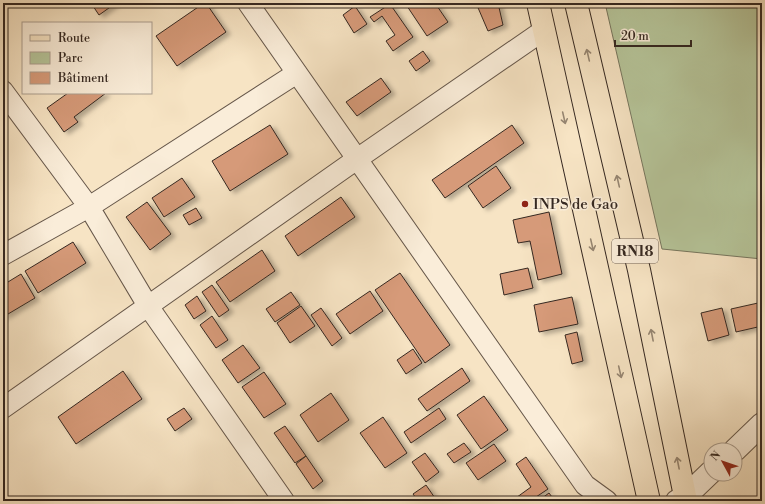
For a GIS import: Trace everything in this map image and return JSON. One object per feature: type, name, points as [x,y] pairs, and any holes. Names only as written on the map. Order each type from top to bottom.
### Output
[{"type":"main road","name":"RN18","points":[[538,3],[649,501]]},
{"type":"main road","name":"RN18","points":[[576,3],[639,270],[683,500]]},
{"type":"street","points":[[248,3],[585,485],[607,501]]},
{"type":"street","points":[[3,408],[357,159],[544,30]]},
{"type":"street","points":[[3,255],[89,207],[297,73]]},
{"type":"street","points":[[3,90],[89,207],[148,306],[284,501]]},
{"type":"street","points":[[743,442],[762,424]]},
{"type":"street","points":[[683,500],[703,480]]},
{"type":"green space","points":[[605,3],[762,3],[762,259],[662,249]]},
{"type":"building","points":[[91,3],[116,3],[99,15]]},
{"type":"building","points":[[206,3],[226,32],[177,66],[156,36]]},
{"type":"building","points":[[405,3],[435,3],[448,22],[427,36]]},
{"type":"building","points":[[476,3],[498,3],[503,25],[488,31]]},
{"type":"building","points":[[390,4],[413,37],[393,51],[386,41],[395,35],[382,16],[374,22],[370,17]]},
{"type":"building","points":[[355,6],[367,24],[354,33],[343,15]]},
{"type":"building","points":[[423,51],[430,61],[416,71],[409,61]]},
{"type":"building","points":[[381,78],[391,92],[357,116],[346,102]]},
{"type":"building","points":[[67,94],[105,94],[74,117],[78,122],[64,132],[47,108]]},
{"type":"building","points":[[270,125],[288,154],[230,191],[212,161]]},
{"type":"building","points":[[512,125],[524,143],[445,198],[432,180]]},
{"type":"building","points":[[496,166],[511,188],[483,208],[468,186]]},
{"type":"building","points":[[182,178],[195,197],[164,217],[152,198]]},
{"type":"building","points":[[341,197],[355,217],[298,256],[285,236]]},
{"type":"building","points":[[147,202],[171,234],[150,250],[126,217]]},
{"type":"building","points":[[196,208],[202,218],[189,225],[183,215]]},
{"type":"building","points":[[549,212],[562,274],[538,280],[530,241],[518,243],[513,220]]},
{"type":"building","points":[[73,242],[86,263],[38,293],[25,271]]},
{"type":"building","points":[[262,250],[275,271],[230,302],[216,282]]},
{"type":"building","points":[[528,268],[533,288],[504,295],[500,274]]},
{"type":"building","points":[[400,273],[450,345],[425,363],[375,290]]},
{"type":"building","points":[[21,274],[35,298],[3,317],[3,285]]},
{"type":"building","points":[[212,285],[229,310],[219,317],[202,292]]},
{"type":"building","points":[[370,291],[383,311],[350,334],[336,314]]},
{"type":"building","points":[[291,292],[300,305],[275,322],[266,309]]},
{"type":"building","points":[[197,296],[206,311],[194,319],[185,305]]},
{"type":"building","points":[[572,297],[578,324],[539,332],[534,305]]},
{"type":"building","points":[[758,303],[762,326],[736,332],[731,309]]},
{"type":"building","points":[[301,306],[315,326],[290,343],[277,323]]},
{"type":"building","points":[[321,308],[342,338],[332,346],[311,315]]},
{"type":"building","points":[[722,308],[729,335],[708,341],[701,313]]},
{"type":"building","points":[[212,316],[228,340],[216,348],[200,325]]},
{"type":"building","points":[[577,332],[583,361],[572,364],[565,335]]},
{"type":"building","points":[[243,345],[260,368],[238,383],[222,360]]},
{"type":"building","points":[[413,349],[422,363],[406,374],[397,360]]},
{"type":"building","points":[[462,368],[470,381],[427,411],[418,399]]},
{"type":"building","points":[[123,371],[142,399],[76,444],[58,417]]},
{"type":"building","points":[[264,372],[286,404],[264,418],[242,387]]},
{"type":"building","points":[[331,393],[349,420],[318,442],[300,415]]},
{"type":"building","points":[[484,396],[508,430],[481,449],[457,415]]},
{"type":"building","points":[[184,408],[192,419],[175,431],[167,419]]},
{"type":"building","points":[[439,408],[446,419],[411,443],[404,432]]},
{"type":"building","points":[[383,417],[407,453],[385,468],[360,433]]},
{"type":"building","points":[[285,426],[306,456],[295,463],[274,433]]},
{"type":"building","points":[[464,443],[471,452],[454,463],[447,454]]},
{"type":"building","points":[[494,444],[506,461],[478,480],[466,463]]},
{"type":"building","points":[[425,453],[439,472],[426,482],[412,462]]},
{"type":"building","points":[[306,456],[323,481],[313,489],[296,464]]},
{"type":"building","points":[[526,457],[548,489],[530,501],[513,501],[531,487],[516,464]]},
{"type":"building","points":[[426,485],[437,501],[418,501],[413,494]]},
{"type":"building","points":[[549,493],[555,501],[538,501]]},
{"type":"place","name":"INPS de Gao","points":[[525,204]]}]
